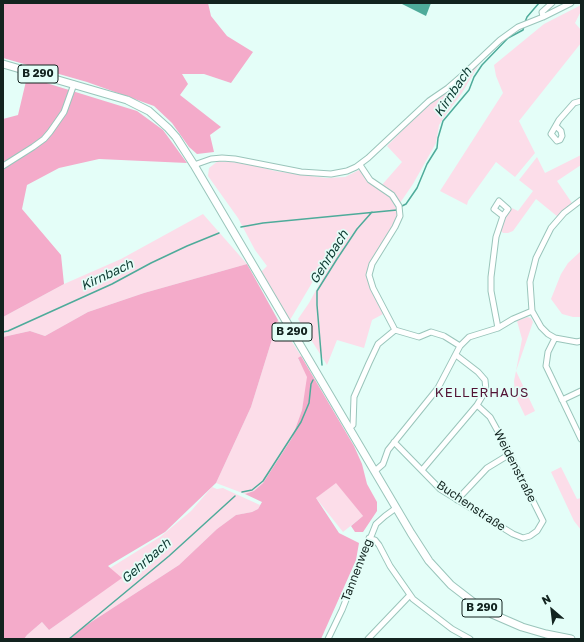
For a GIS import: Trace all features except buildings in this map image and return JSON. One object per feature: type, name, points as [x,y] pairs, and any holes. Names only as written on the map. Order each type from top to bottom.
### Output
[{"type":"main road","name":"B 290","points":[[3,64],[128,100],[149,111],[171,131],[194,165],[419,547],[429,561],[451,585],[464,596],[492,614],[512,623],[546,634],[571,639]]},
{"type":"street","points":[[543,18],[542,12],[552,3]]},
{"type":"street","points":[[194,165],[211,159],[235,159],[301,172],[331,174],[347,171],[360,165],[386,143],[429,100],[448,88],[500,40],[518,27],[543,18],[571,3]]},
{"type":"street","points":[[3,166],[44,138],[64,112],[74,84]]},
{"type":"street","points":[[556,126],[559,120],[574,103],[581,101]]},
{"type":"street","points":[[360,165],[370,180],[392,195],[399,206],[400,216],[395,227],[372,264],[368,275],[373,288],[395,330],[419,337],[431,332],[444,336],[460,346]]},
{"type":"street","points":[[581,200],[564,213],[551,228],[536,258],[530,282],[532,311],[541,327],[555,338],[577,342],[581,341]]},
{"type":"street","points":[[498,328],[491,292],[491,277],[496,237],[503,216]]},
{"type":"street","points":[[375,471],[383,464],[388,450],[394,442],[438,388],[460,346],[469,337],[498,328],[513,319],[532,311]]},
{"type":"street","points":[[349,428],[354,425],[354,397],[369,363],[378,344],[395,330]]},
{"type":"street","points":[[555,338],[548,352],[546,366],[581,439]]},
{"type":"street","points":[[422,470],[477,406],[486,390],[485,380],[478,372],[456,355]]},
{"type":"street","points":[[562,400],[581,391]]},
{"type":"street","name":"Weidenstraße","points":[[477,406],[490,418],[510,454],[543,521],[537,531]]},
{"type":"street","name":"Buchenstraße","points":[[394,442],[440,489],[513,534],[523,538],[530,536],[537,531]]},
{"type":"street","points":[[458,500],[487,468],[510,454]]},
{"type":"street","name":"Tannenweg","points":[[328,639],[342,610],[369,538],[379,520],[396,508]]},
{"type":"street","points":[[369,538],[375,540],[379,545],[390,566],[413,599],[452,629],[470,639]]},
{"type":"street","points":[[368,639],[410,595]]},
{"type":"shaded area","points":[[3,3],[208,3],[211,16],[227,36],[253,52],[231,83],[204,74],[182,74],[188,84],[180,95],[221,127],[210,135],[214,152],[197,154],[189,147],[172,123],[154,106],[87,82],[3,58]]},
{"type":"shaded area","points":[[400,3],[431,3],[426,16]]},
{"type":"shaded area","points":[[581,5],[581,11],[575,23],[581,30],[581,43],[519,121],[535,153],[515,177],[496,162],[468,201],[467,205],[440,191],[503,93],[496,76],[494,65],[544,24]]},
{"type":"shaded area","points":[[479,64],[462,93],[439,125],[436,143],[413,184],[400,203],[395,195],[381,186],[402,162],[387,146],[428,104],[462,79]]},
{"type":"shaded area","points":[[27,77],[137,111],[163,130],[187,163],[99,159],[59,168],[27,185],[22,209],[61,255],[64,284],[3,317],[3,119],[18,115]]},
{"type":"shaded area","points":[[581,155],[581,165],[557,181],[572,203],[558,217],[536,199],[513,231],[503,233],[501,231],[505,217],[512,208],[518,211],[533,191],[519,180],[537,157],[545,173]]},
{"type":"shaded area","points":[[218,161],[244,163],[275,171],[326,178],[345,177],[359,170],[370,183],[391,198],[398,213],[396,220],[369,267],[366,277],[385,313],[372,320],[364,348],[337,340],[327,365],[298,319],[309,303],[327,270],[322,266],[290,320],[261,272],[267,266],[255,250],[238,218],[208,176],[209,168]]},
{"type":"shaded area","points":[[203,214],[247,264],[144,293],[88,312],[45,336],[30,331],[3,337],[3,317],[64,284],[121,259]]},
{"type":"shaded area","points":[[581,251],[581,317],[573,317],[562,314],[551,299],[561,274],[568,263]]},
{"type":"shaded area","points":[[247,264],[278,320],[251,407],[216,483],[165,532],[108,566],[122,578],[49,630],[42,622],[24,639],[3,639],[3,337],[30,331],[45,336],[88,312],[144,293]]},
{"type":"shaded area","points":[[527,317],[531,318],[533,322],[516,371],[522,339],[517,321]]},
{"type":"shaded area","points":[[278,320],[301,356],[298,359],[308,377],[302,410],[292,438],[263,483],[254,491],[245,494],[216,483],[251,407]]},
{"type":"shaded area","points":[[301,356],[354,446],[362,464],[367,484],[377,502],[377,511],[363,532],[355,532],[351,526],[363,516],[336,483],[316,498],[339,533],[359,543],[356,560],[321,639],[70,639],[82,628],[179,565],[217,529],[236,515],[252,512],[258,509],[262,502],[245,494],[254,491],[263,483],[292,438],[302,410],[307,377],[298,358]]},
{"type":"shaded area","points":[[516,371],[535,411],[525,416],[515,395],[514,381]]},
{"type":"shaded area","points":[[561,467],[577,499],[581,498],[581,530],[574,521],[551,472]]},
{"type":"shaded area","points":[[336,482],[363,516],[343,532],[316,498]]},
{"type":"shaded area","points":[[212,487],[217,489],[223,488],[260,505],[258,509],[252,512],[236,515],[217,529],[179,565],[82,628],[70,639],[24,639],[42,622],[49,630],[121,578],[110,568],[160,537],[191,511]]},
{"type":"waterway","name":"Kirnbach","points":[[525,22],[527,17],[539,3]]},
{"type":"waterway","name":"Kirnbach","points":[[402,206],[406,204],[417,188],[427,164],[437,148],[443,121],[469,90],[474,77],[482,65],[508,38],[523,30],[524,26]]},
{"type":"waterway","name":"Kirnbach","points":[[241,227],[263,223],[397,210]]},
{"type":"waterway","name":"Gehrbach","points":[[322,365],[317,291],[357,229],[372,212]]},
{"type":"waterway","name":"Kirnbach","points":[[3,332],[112,284],[151,263],[219,233]]},
{"type":"waterway","name":"Gehrbach","points":[[242,492],[252,490],[263,481],[301,422],[309,403],[311,384],[313,380]]},
{"type":"waterway","name":"Gehrbach","points":[[69,639],[169,556],[235,496]]},
{"type":"district","name":"KELLERHAUS","points":[[482,393]]}]
